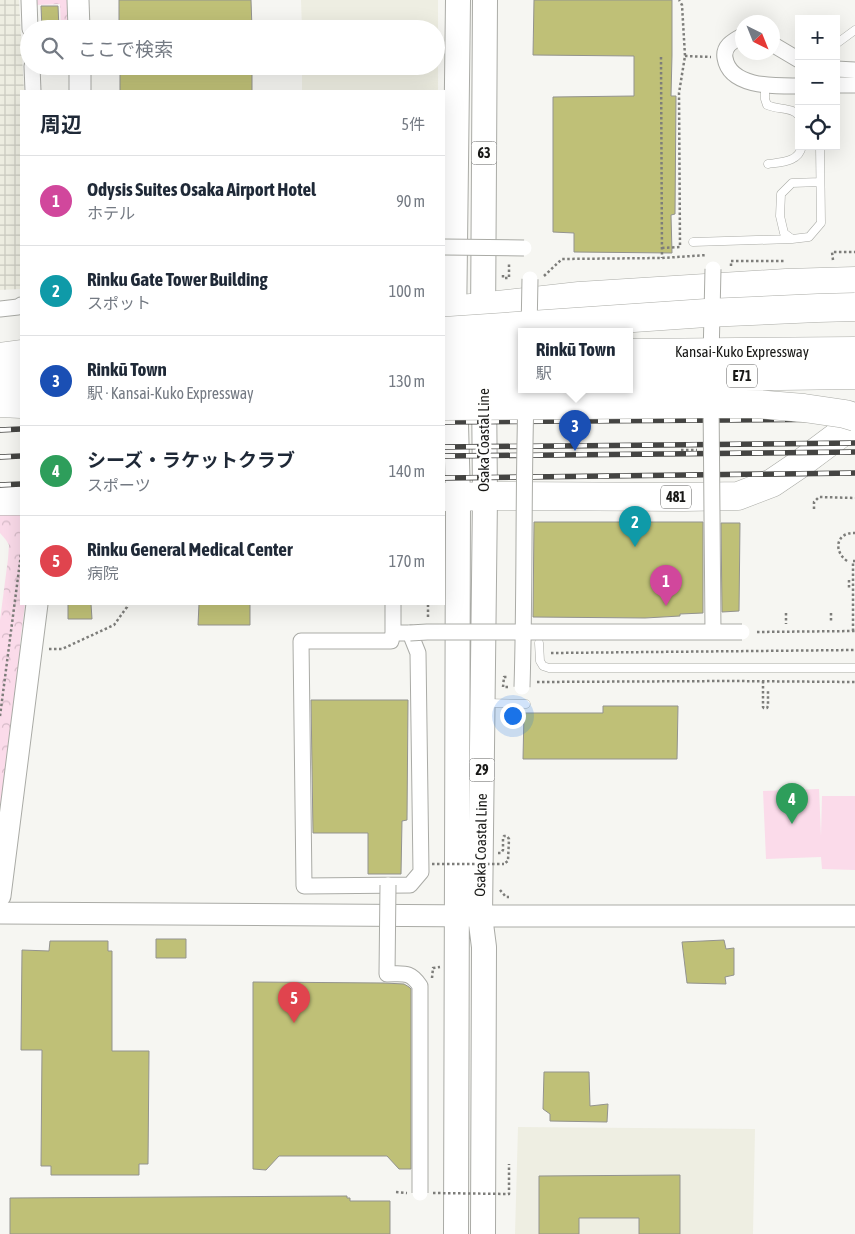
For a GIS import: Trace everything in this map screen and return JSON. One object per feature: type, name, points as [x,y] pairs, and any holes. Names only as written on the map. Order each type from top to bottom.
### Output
[{"type":"highway","points":[[447,318],[483,306],[579,296],[786,283],[855,281]]},
{"type":"highway","points":[[447,318],[706,313],[855,307]]},
{"type":"highway","points":[[0,340],[20,339]]},
{"type":"highway","name":"Kansai-Kuko Expressway","points":[[633,353],[855,351]]},
{"type":"highway","points":[[0,358],[20,354]]},
{"type":"highway","points":[[445,355],[518,354]]},
{"type":"highway","points":[[0,358],[20,360]]},
{"type":"highway","name":"Kansai-Kuko Expressway","points":[[633,378],[855,375]]},
{"type":"highway","points":[[445,381],[518,380]]},
{"type":"highway","points":[[0,382],[20,382]]},
{"type":"highway","points":[[0,403],[20,404]]},
{"type":"highway","points":[[445,406],[756,404],[845,414],[852,423]]},
{"type":"highway","name":"481","points":[[462,497],[738,496],[772,483],[800,464],[852,423]]},
{"type":"highway","points":[[0,501],[20,501]]},
{"type":"main road","name":"63","points":[[447,318],[458,0]]},
{"type":"main road","name":"63","points":[[483,306],[485,0]]},
{"type":"main road","name":"Osaka Coastal Line","points":[[483,306],[462,497],[469,916],[484,947],[483,1234]]},
{"type":"main road","name":"Osaka Coastal Line","points":[[447,318],[482,703],[469,916],[456,1234]]},
{"type":"street","points":[[29,0],[30,20]]},
{"type":"street","points":[[78,0],[79,20]]},
{"type":"street","points":[[735,40],[729,44],[725,54],[726,64],[732,72],[740,78],[765,86],[795,86]]},
{"type":"street","points":[[780,49],[795,58]]},
{"type":"street","points":[[840,69],[855,70]]},
{"type":"street","points":[[32,75],[33,90]]},
{"type":"street","points":[[80,75],[80,90]]},
{"type":"street","points":[[840,86],[855,85]]},
{"type":"street","points":[[445,247],[516,248]]},
{"type":"street","points":[[713,269],[710,427],[713,632]]},
{"type":"street","points":[[528,328],[530,279]]},
{"type":"street","points":[[0,309],[20,306]]},
{"type":"street","points":[[526,393],[524,632],[526,685]]},
{"type":"street","points":[[0,896],[37,605]]},
{"type":"street","points":[[393,605],[393,633],[391,641],[301,641],[304,886],[410,885],[421,872],[418,653],[410,633]]},
{"type":"street","points":[[393,633],[742,632]]},
{"type":"street","points":[[388,885],[387,974],[408,974],[414,977],[420,986],[420,1193]]},
{"type":"street","points":[[0,913],[855,916]]},
{"type":"lane","points":[[840,41],[855,30]]},
{"type":"lane","points":[[765,86],[767,105],[795,113]]},
{"type":"lane","points":[[768,164],[787,162],[797,157],[802,150]]},
{"type":"lane","points":[[693,242],[809,237],[821,223],[820,150]]},
{"type":"lane","points":[[792,239],[784,233],[780,216],[781,194],[792,183],[820,182]]},
{"type":"lane","points":[[539,643],[540,661],[543,666],[548,668],[855,668]]},
{"type":"lane","points":[[482,703],[526,704]]},
{"type":"path","points":[[662,248],[680,247],[678,93],[685,56],[682,5],[679,0]]},
{"type":"path","points":[[685,56],[715,57]]},
{"type":"path","points":[[661,57],[662,258]]},
{"type":"path","points":[[503,268],[503,278],[510,278],[516,248]]},
{"type":"path","points":[[833,260],[832,252],[855,252]]},
{"type":"path","points":[[530,279],[544,276],[562,259],[662,258],[714,255],[713,269]]},
{"type":"path","points":[[814,509],[814,502],[819,497],[855,498]]},
{"type":"path","points":[[847,560],[839,552],[839,540],[846,534],[855,533]]},
{"type":"path","points":[[742,632],[854,632],[852,623],[853,561],[855,561]]},
{"type":"path","points":[[0,716],[20,562]]},
{"type":"path","points":[[849,580],[849,588]]},
{"type":"path","points":[[49,648],[62,649],[114,626],[127,605]]},
{"type":"path","points":[[428,605],[428,621]]},
{"type":"path","points":[[786,613],[786,624]]},
{"type":"path","points":[[831,613],[831,624]]},
{"type":"path","points":[[48,658],[50,641]]},
{"type":"path","points":[[539,653],[855,650]]},
{"type":"path","points":[[526,685],[763,681],[855,682]]},
{"type":"path","points":[[763,681],[764,708],[768,706],[768,690]]},
{"type":"path","points":[[432,864],[504,864],[508,861],[509,839],[507,836],[504,836],[503,839],[503,850]]},
{"type":"path","points":[[496,861],[496,869]]},
{"type":"path","points":[[496,885],[506,897],[516,897]]},
{"type":"path","points":[[396,1192],[509,1194],[509,1164]]},
{"type":"shaded area","points":[[0,0],[19,0],[20,75],[23,75],[24,90],[20,90],[20,289],[0,290]]},
{"type":"shaded area","points":[[301,0],[438,0],[438,20],[302,20]]},
{"type":"shaded area","points":[[302,75],[438,75],[438,90],[302,90]]},
{"type":"shaded area","points":[[518,1127],[755,1129],[753,1234],[515,1234]]},
{"type":"green space","points":[[36,0],[68,0],[69,20],[61,20],[60,4],[36,5]]},
{"type":"green space","points":[[0,512],[20,513],[20,605],[25,605],[20,643],[20,670],[0,829],[0,620],[9,545],[0,533]]},
{"type":"green space","points":[[819,789],[821,836],[822,796],[855,796],[855,870],[822,869],[821,857],[766,859],[763,791]]},
{"type":"building","points":[[119,0],[251,0],[252,20],[119,20]]},
{"type":"building","points":[[534,0],[672,0],[671,96],[676,96],[675,214],[671,215],[672,253],[574,252],[574,233],[553,232],[553,97],[634,96],[634,56],[533,55]]},
{"type":"building","points":[[41,6],[58,6],[59,20],[42,20]]},
{"type":"building","points":[[120,75],[252,75],[252,90],[120,90]]},
{"type":"building","points":[[534,522],[703,522],[703,613],[645,618],[533,617]]},
{"type":"building","points":[[721,523],[740,523],[739,611],[722,612]]},
{"type":"building","points":[[68,605],[91,605],[92,619],[68,619]]},
{"type":"building","points":[[199,605],[250,605],[250,625],[198,625]]},
{"type":"building","points":[[311,700],[408,700],[407,820],[402,821],[401,874],[368,874],[368,833],[313,833]]},
{"type":"building","points":[[603,706],[678,706],[677,759],[523,759],[524,713],[603,713]]},
{"type":"building","points":[[156,939],[186,939],[186,958],[156,958]]},
{"type":"building","points":[[724,940],[726,949],[734,948],[734,975],[725,977],[726,984],[687,983],[682,942]]},
{"type":"building","points":[[50,941],[108,941],[108,951],[112,951],[112,1051],[149,1051],[148,1164],[139,1164],[139,1175],[51,1175],[51,1166],[41,1166],[42,1050],[21,1050],[22,950],[49,951]]},
{"type":"building","points":[[253,982],[384,983],[404,984],[411,989],[411,1169],[399,1169],[387,1156],[279,1156],[266,1170],[253,1169]]},
{"type":"building","points":[[544,1072],[589,1072],[590,1106],[608,1104],[607,1122],[550,1121],[550,1114],[543,1109]]},
{"type":"building","points":[[680,1175],[680,1234],[639,1234],[639,1218],[579,1218],[579,1234],[539,1234],[539,1176]]},
{"type":"building","points":[[347,1196],[347,1198],[350,1198],[350,1201],[390,1201],[390,1234],[10,1234],[10,1198]]},
{"type":"railway","points":[[445,422],[855,419]]},
{"type":"railway","points":[[0,430],[20,429]]},
{"type":"railway","points":[[445,447],[855,443]]},
{"type":"railway","points":[[445,456],[855,452]]},
{"type":"railway","points":[[0,457],[20,456]]},
{"type":"railway","points":[[445,478],[855,473]]},
{"type":"railway","points":[[0,485],[20,484]]},
{"type":"place","name":"Rinkū Town","points":[[575,451]]},
{"type":"place","name":"Rinku Gate Tower Building","points":[[635,547]]},
{"type":"place","name":"Odysis Suites Osaka Airport Hotel","points":[[666,606]]},
{"type":"place","name":"シーズ・ラケットクラブ","points":[[792,824]]},
{"type":"place","name":"Rinku General Medical Center","points":[[294,1023]]}]
